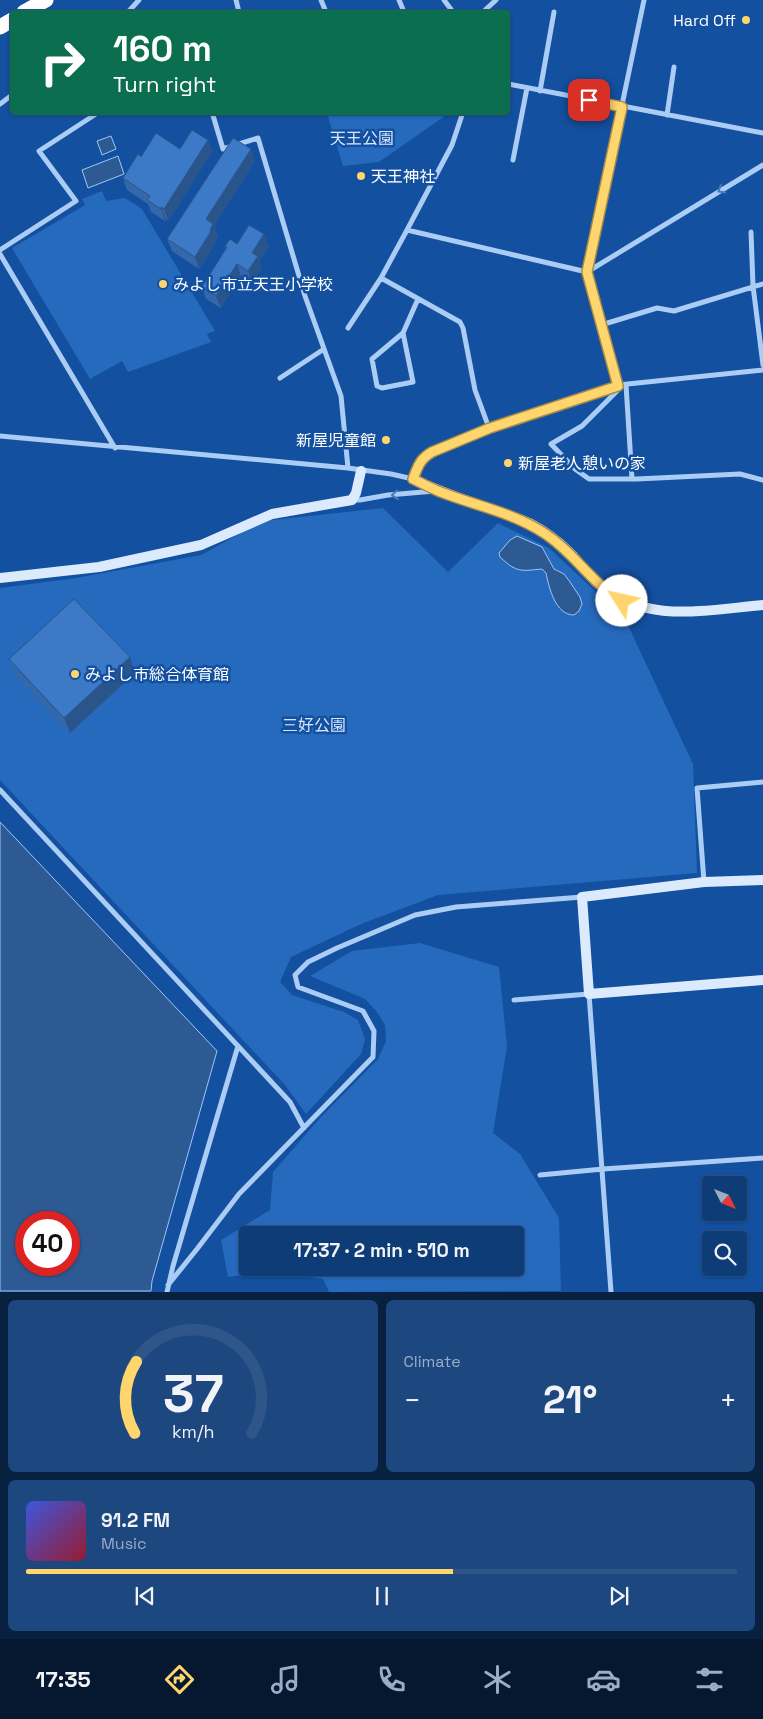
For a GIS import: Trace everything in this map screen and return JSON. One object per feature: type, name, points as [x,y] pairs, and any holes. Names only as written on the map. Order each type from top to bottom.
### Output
[{"type":"highway","points":[[28,10],[46,0]]},
{"type":"street","points":[[130,10],[139,0]]},
{"type":"street","points":[[485,10],[496,0]]},
{"type":"street","points":[[632,479],[622,385],[601,325],[587,272],[644,0]]},
{"type":"street","points":[[540,91],[554,12]]},
{"type":"street","points":[[667,115],[674,67]]},
{"type":"street","points":[[510,84],[763,133]]},
{"type":"street","points":[[513,160],[527,88]]},
{"type":"street","points":[[0,250],[76,201],[39,151],[94,115]]},
{"type":"street","points":[[213,115],[223,150],[258,138],[305,296],[341,396],[348,468]]},
{"type":"street","points":[[348,328],[381,278],[407,230],[452,145],[462,115]]},
{"type":"street","points":[[407,230],[587,272],[763,165]]},
{"type":"street","points":[[751,232],[753,286],[763,365]]},
{"type":"street","points":[[0,254],[115,448]]},
{"type":"street","points":[[381,278],[460,322],[463,328],[475,390],[490,428]]},
{"type":"street","points":[[601,325],[657,308],[674,310],[763,284]]},
{"type":"street","points":[[402,333],[413,382],[382,388],[377,386],[372,359],[402,333],[418,298]]},
{"type":"street","points":[[280,378],[324,349]]},
{"type":"street","points":[[413,479],[419,463],[432,452],[490,428],[622,385],[763,370]]},
{"type":"street","points":[[622,385],[582,426],[551,444],[575,469],[589,479],[740,474],[763,480]]},
{"type":"street","points":[[0,436],[348,468],[391,474],[413,479],[438,491],[530,524],[568,551],[594,581],[606,591],[629,604],[660,611],[681,612],[763,605]]},
{"type":"street","points":[[352,500],[356,493],[361,471]]},
{"type":"street","points":[[0,578],[99,568],[201,545],[272,514],[352,500],[438,491]]},
{"type":"street","points":[[704,882],[697,788],[763,782]]},
{"type":"street","points":[[0,790],[290,1102],[304,1128]]},
{"type":"street","points":[[168,1285],[198,1249],[239,1194],[373,1058],[374,1032],[363,1011],[298,987],[295,975],[308,962],[337,948],[421,914],[456,907],[582,897],[704,882],[763,880]]},
{"type":"street","points":[[582,897],[612,1292]]},
{"type":"street","points":[[514,1000],[763,980]]},
{"type":"street","points":[[167,1292],[238,1046]]},
{"type":"street","points":[[540,1175],[763,1158]]},
{"type":"green space","name":"天王公園","points":[[328,115],[446,115],[379,162],[343,166]]},
{"type":"green space","points":[[102,191],[106,201],[125,198],[142,209],[215,331],[207,334],[211,342],[128,372],[122,361],[90,379],[12,248],[85,205],[82,199]]},
{"type":"green space","name":"三好公園","points":[[383,508],[448,572],[498,523],[549,548],[625,619],[693,764],[697,873],[438,895],[361,924],[291,957],[280,982],[292,995],[344,1012],[358,1020],[365,1039],[361,1054],[306,1114],[285,1085],[0,780],[0,588],[76,578],[201,555],[263,521]]},
{"type":"green space","points":[[420,943],[499,967],[507,1046],[493,1133],[520,1154],[559,1218],[561,1291],[329,1292],[323,1279],[303,1276],[524,1276],[524,1226],[244,1226],[270,1210],[273,1172],[320,1118],[378,1059],[386,1041],[385,1025],[377,1012],[365,999],[310,976],[352,951]]},
{"type":"green space","points":[[239,1229],[239,1275],[228,1277],[221,1240]]},
{"type":"shaded area","points":[[111,136],[116,149],[102,155],[97,141]]},
{"type":"shaded area","points":[[118,156],[124,174],[88,188],[82,170]]},
{"type":"shaded area","points":[[517,536],[542,547],[554,569],[564,574],[570,582],[580,597],[582,604],[579,611],[574,615],[567,614],[558,605],[551,592],[546,573],[542,569],[520,570],[511,566],[500,557],[499,553],[510,540]]},
{"type":"shaded area","points":[[0,822],[217,1051],[152,1281],[151,1291],[0,1291]]},
{"type":"building","points":[[192,130],[208,140],[164,209],[161,207],[161,209],[147,200],[150,196],[123,178],[138,154],[141,157],[156,133],[180,149]]},
{"type":"building","points":[[233,138],[251,149],[206,219],[213,224],[211,231],[195,257],[167,239]]},
{"type":"building","points":[[249,225],[264,234],[252,253],[258,256],[248,271],[237,264],[216,296],[202,287],[230,239],[237,244]]},
{"type":"building","name":"みよし市総合体育館","points":[[74,599],[130,657],[64,718],[9,659]]},
{"type":"place","name":"Hard Off","points":[[746,20]]},
{"type":"place","name":"天王神社","points":[[361,176]]},
{"type":"place","name":"みよし市立天王小学校","points":[[163,284]]},
{"type":"place","name":"新屋児童館","points":[[386,440]]},
{"type":"place","name":"新屋老人憩いの家","points":[[508,463]]},
{"type":"place","name":"みよし市総合体育館","points":[[75,674]]},
{"type":"route","points":[[589,100],[622,107],[587,272],[618,386],[490,428],[432,452],[419,463],[413,479],[438,491],[530,524],[568,551],[594,581],[622,601]]}]
